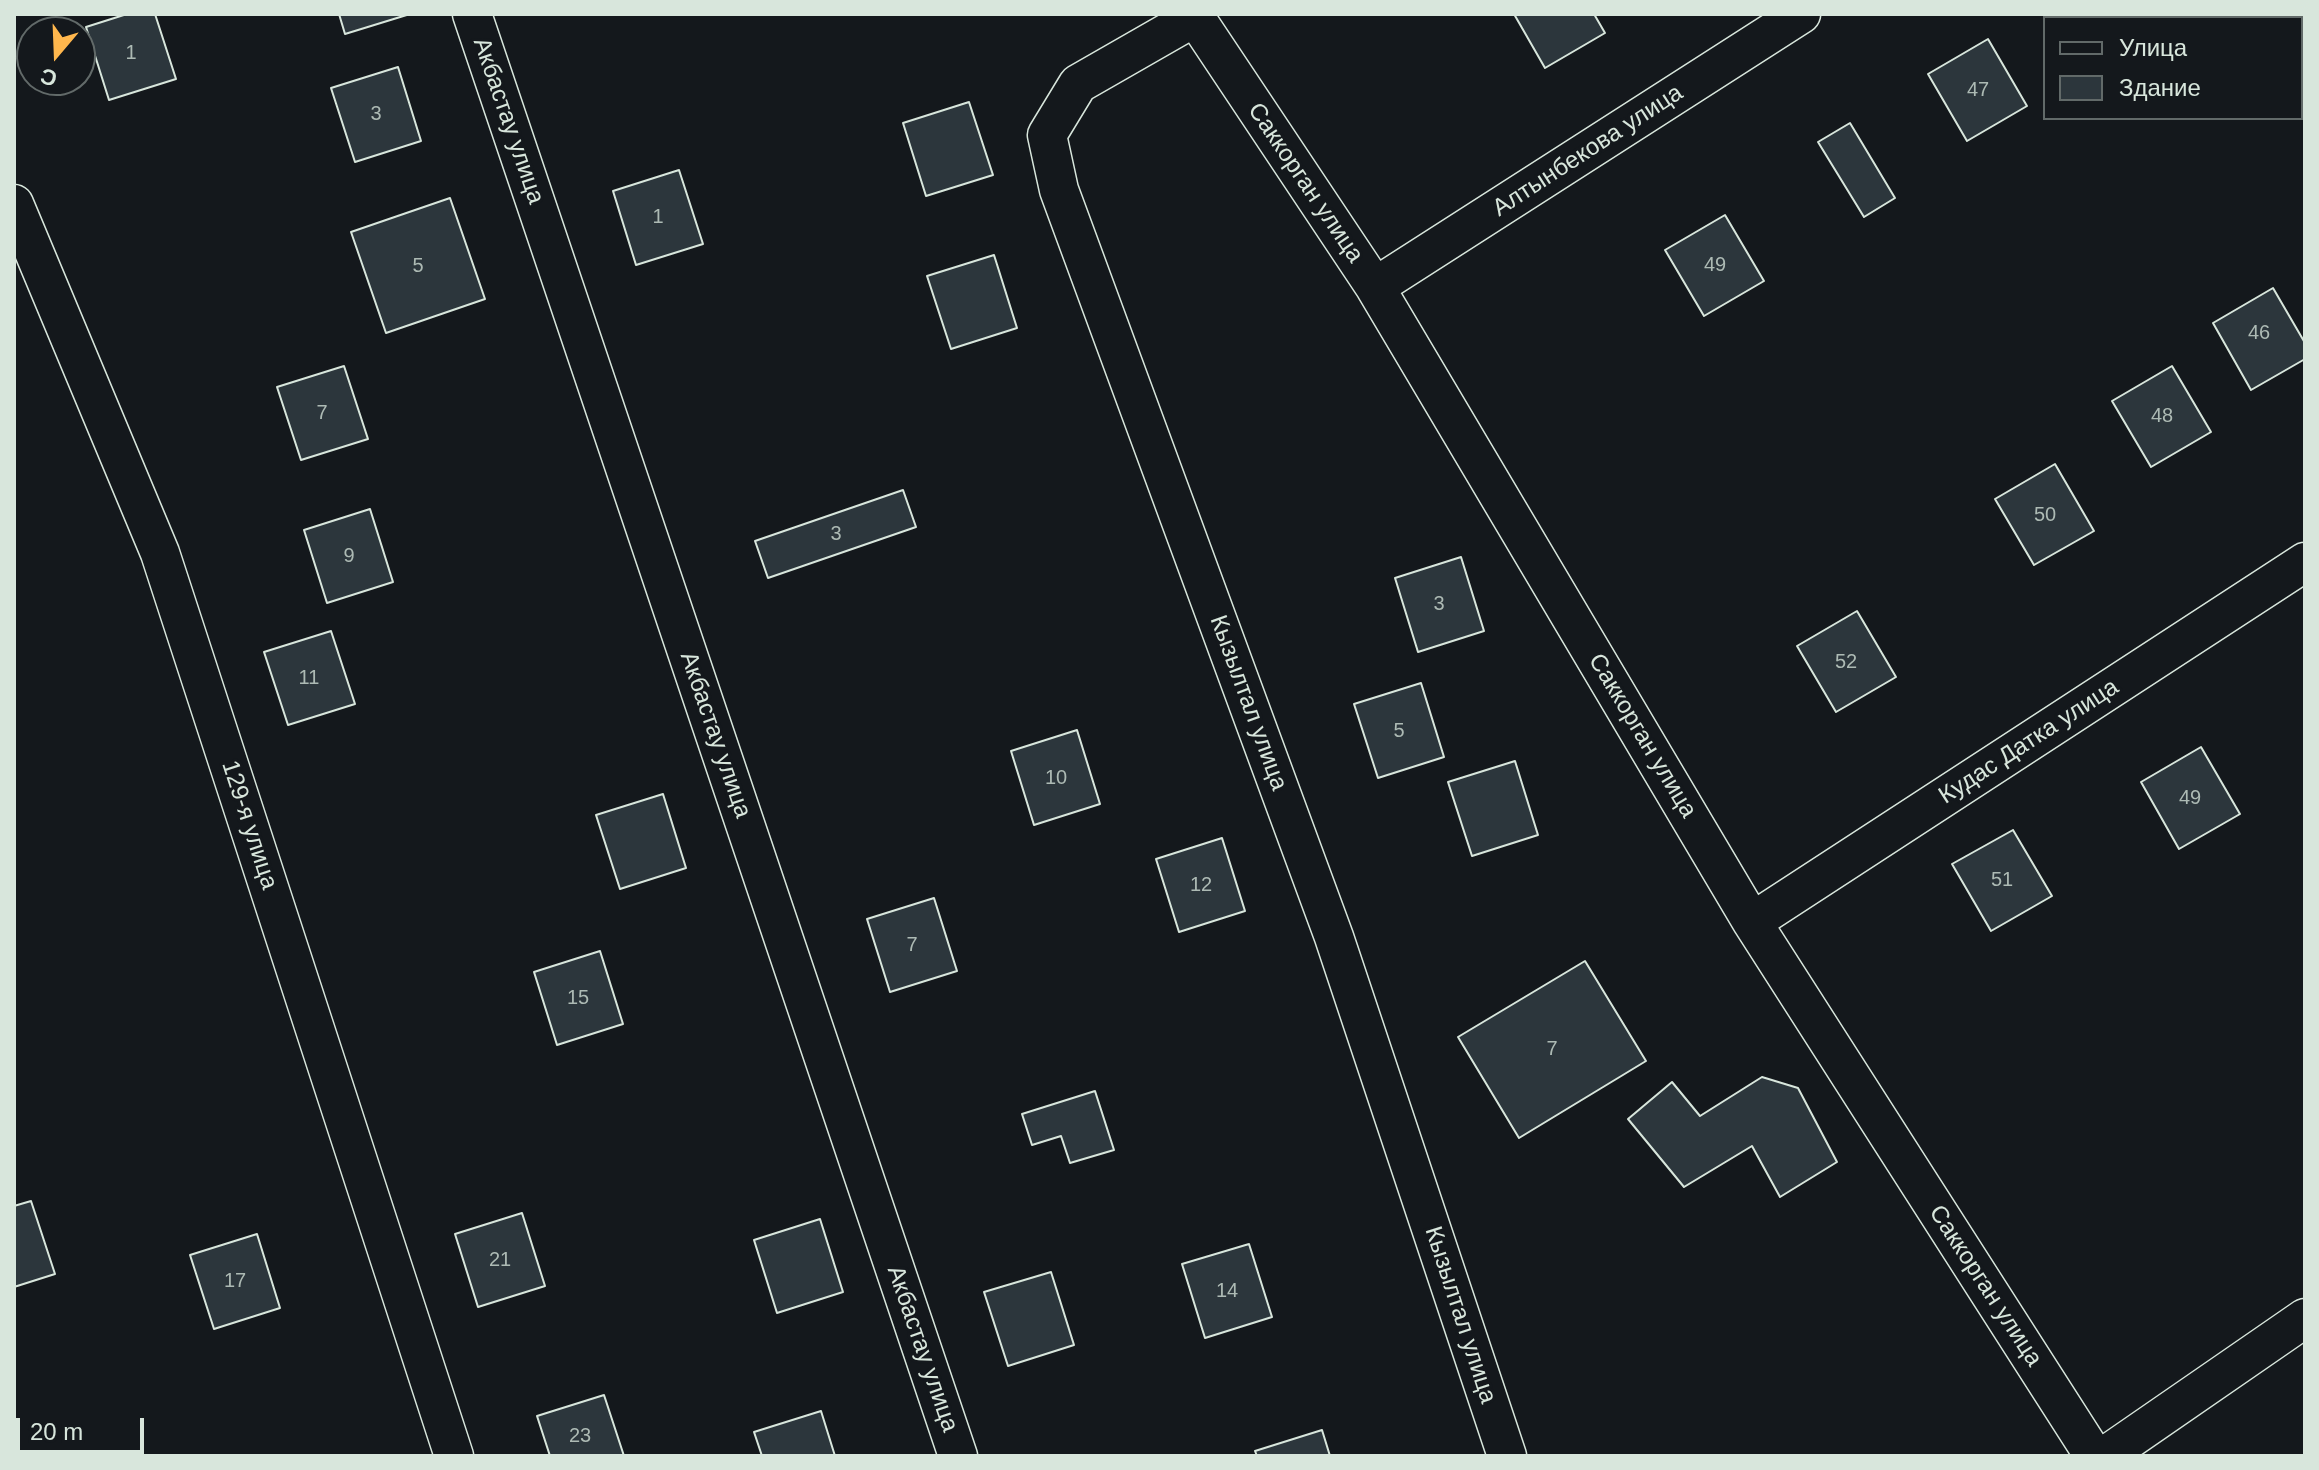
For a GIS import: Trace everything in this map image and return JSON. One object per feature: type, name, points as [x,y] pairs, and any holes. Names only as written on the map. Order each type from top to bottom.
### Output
[{"type":"street","name":"Акбастау улица","points":[[472,14],[958,1456]]},
{"type":"street","name":"Алтынбекова улица","points":[[1375,287],[1801,14]]},
{"type":"street","name":"Саккорган улица","points":[[1194,16],[1375,287],[1752,922],[2094,1456]]},
{"type":"street","name":"Кызылтал улица","points":[[1194,16],[1078,84],[1047,135],[1059,190],[1334,937],[1507,1456]]},
{"type":"street","name":"129-я улица","points":[[14,204],[160,553],[454,1456]]},
{"type":"street","name":"Кудас Датка улица","points":[[1752,922],[2305,562]]},
{"type":"street","points":[[2105,1456],[2305,1318]]},
{"type":"building","points":[[127,14],[155,14],[176,79],[109,100],[96,59],[96,24]]},
{"type":"building","points":[[339,14],[410,14],[345,34]]},
{"type":"building","points":[[1514,14],[1594,14],[1605,33],[1545,68]]},
{"type":"building","points":[[2089,14],[2160,14],[2156,16]]},
{"type":"building","points":[[1988,39],[2027,106],[1967,141],[1928,74]]},
{"type":"building","points":[[398,67],[421,141],[355,162],[331,88]]},
{"type":"building","points":[[969,102],[993,175],[926,196],[903,123]]},
{"type":"building","points":[[1850,123],[1895,198],[1864,217],[1818,142]]},
{"type":"building","points":[[679,170],[703,244],[636,265],[613,191]]},
{"type":"building","points":[[450,198],[485,299],[386,333],[351,232]]},
{"type":"building","points":[[1725,215],[1764,281],[1704,316],[1665,250]]},
{"type":"building","points":[[994,255],[1017,328],[951,349],[927,276]]},
{"type":"building","points":[[2273,288],[2305,343],[2305,359],[2251,390],[2213,323]]},
{"type":"building","points":[[344,366],[368,439],[301,460],[277,387]]},
{"type":"building","points":[[2172,366],[2211,432],[2151,467],[2112,401]]},
{"type":"building","points":[[2055,464],[2094,531],[2034,565],[1995,499]]},
{"type":"building","points":[[903,490],[916,527],[768,578],[755,541]]},
{"type":"building","points":[[370,509],[393,582],[327,603],[304,530]]},
{"type":"building","points":[[1461,557],[1484,631],[1418,652],[1395,578]]},
{"type":"building","points":[[1857,611],[1896,677],[1836,712],[1797,646]]},
{"type":"building","points":[[331,631],[355,704],[288,725],[264,652]]},
{"type":"building","points":[[1421,683],[1444,757],[1378,778],[1354,704]]},
{"type":"building","points":[[1077,730],[1100,804],[1034,825],[1011,751]]},
{"type":"building","points":[[2201,747],[2240,814],[2179,849],[2141,782]]},
{"type":"building","points":[[1515,761],[1538,835],[1472,856],[1448,782]]},
{"type":"building","points":[[663,794],[686,868],[620,889],[596,815]]},
{"type":"building","points":[[2013,830],[2052,896],[1991,931],[1952,864]]},
{"type":"building","points":[[1222,838],[1245,911],[1179,932],[1156,859]]},
{"type":"building","points":[[934,898],[957,971],[890,992],[867,919]]},
{"type":"building","points":[[600,951],[623,1024],[557,1045],[534,972]]},
{"type":"building","points":[[1585,961],[1646,1061],[1519,1138],[1458,1037]]},
{"type":"building","points":[[1762,1077],[1798,1088],[1837,1162],[1780,1197],[1752,1146],[1684,1187],[1628,1119],[1672,1082],[1700,1116]]},
{"type":"building","points":[[1095,1091],[1114,1150],[1070,1163],[1061,1136],[1032,1145],[1022,1114]]},
{"type":"building","points":[[31,1201],[55,1274],[14,1287],[14,1206]]},
{"type":"building","points":[[522,1213],[545,1286],[478,1307],[455,1234]]},
{"type":"building","points":[[820,1219],[843,1292],[777,1313],[754,1240]]},
{"type":"building","points":[[257,1234],[280,1308],[214,1329],[190,1255]]},
{"type":"building","points":[[1249,1244],[1272,1317],[1205,1338],[1182,1264]]},
{"type":"building","points":[[1051,1272],[1074,1345],[1008,1366],[984,1292]]},
{"type":"building","points":[[604,1395],[624,1456],[550,1456],[537,1416]]},
{"type":"building","points":[[821,1411],[835,1456],[762,1456],[754,1432]]},
{"type":"building","points":[[1322,1430],[1330,1456],[1257,1456],[1255,1451]]}]
